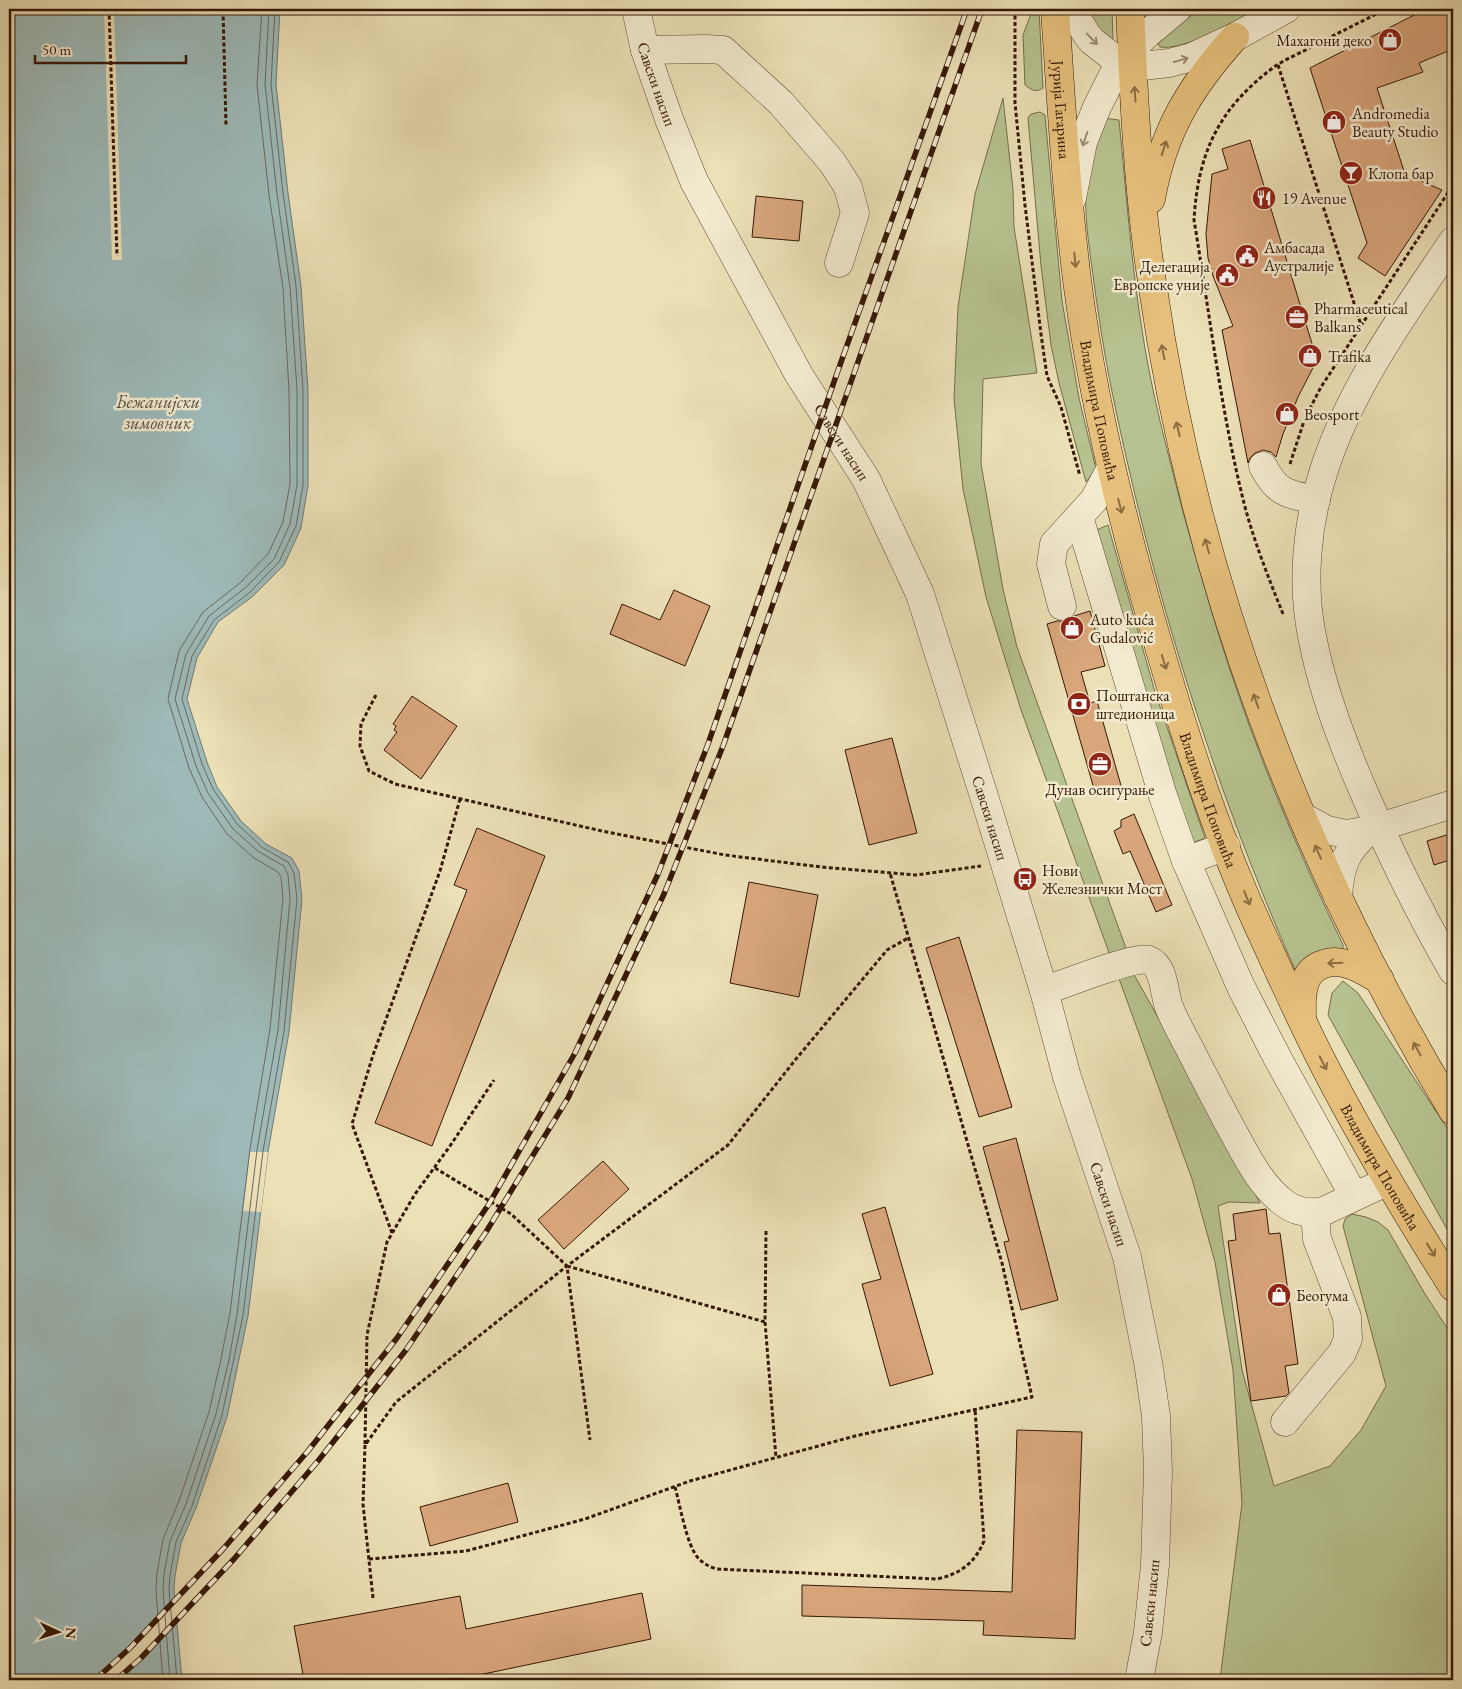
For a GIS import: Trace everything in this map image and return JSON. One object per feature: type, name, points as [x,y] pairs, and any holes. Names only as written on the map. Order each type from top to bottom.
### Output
[{"type":"main road","name":"Јурија Гагарина","points":[[1055,9],[1070,212]]},
{"type":"main road","points":[[1130,9],[1128,60],[1145,230],[1153,289],[1172,400],[1206,544],[1258,709],[1284,774],[1338,897],[1380,980],[1453,1111]]},
{"type":"main road","points":[[1145,230],[1154,183],[1168,135],[1192,91],[1210,65],[1235,37]]},
{"type":"main road","name":"Владимира Поповића","points":[[1070,212],[1086,342],[1111,468],[1153,626],[1186,733],[1226,846],[1256,920],[1331,1078],[1388,1181],[1453,1287]]},
{"type":"main road","points":[[1302,1020],[1304,985],[1310,973],[1318,966],[1334,962],[1347,964],[1380,980]]},
{"type":"street","name":"Савски насип","points":[[636,9],[645,50],[669,120],[694,181],[799,374],[866,479],[920,594],[1044,990],[1067,1077],[1127,1256],[1148,1362],[1156,1416],[1158,1472],[1154,1565],[1148,1632],[1139,1680]]},
{"type":"street","points":[[1071,9],[1087,35],[1128,60],[1169,63],[1192,57],[1235,37],[1286,9]]},
{"type":"street","points":[[1070,212],[1083,142],[1097,107],[1147,34],[1177,9]]},
{"type":"street","points":[[645,50],[723,50],[781,103],[832,162],[848,187],[855,213],[839,263]]},
{"type":"street","points":[[1453,240],[1384,345],[1337,436],[1324,470],[1316,500],[1311,522],[1307,558],[1307,592],[1311,635],[1335,720],[1375,828],[1453,971]]},
{"type":"street","points":[[1263,466],[1274,484],[1284,492],[1296,497],[1316,500]]},
{"type":"street","points":[[1062,606],[1051,564],[1052,550],[1103,486],[1111,468]]},
{"type":"street","points":[[1084,511],[1164,796],[1186,862],[1241,987],[1278,1060],[1354,1196]]},
{"type":"street","points":[[1303,817],[1327,830],[1346,834],[1375,828],[1453,804]]},
{"type":"street","points":[[1338,897],[1340,874],[1347,854],[1357,841],[1375,828]]},
{"type":"street","points":[[1186,862],[1226,846]]},
{"type":"street","points":[[1044,990],[1130,961],[1146,959],[1156,965],[1162,978],[1170,1008],[1206,1082],[1259,1177],[1270,1191],[1290,1207],[1315,1213],[1324,1211],[1388,1181]]},
{"type":"street","points":[[1285,1422],[1342,1353],[1348,1339],[1347,1316],[1317,1239],[1315,1213]]},
{"type":"path","points":[[109,9],[117,256]]},
{"type":"path","points":[[1015,9],[1015,103],[1041,334],[1047,376],[1061,407],[1084,511]]},
{"type":"path","points":[[223,10],[226,125]]},
{"type":"path","points":[[1278,65],[1362,325]]},
{"type":"path","points":[[1284,492],[1287,474],[1305,418],[1321,387],[1453,185]]},
{"type":"path","points":[[376,695],[361,724],[360,746],[369,772],[395,784],[725,855],[821,867],[916,875],[1004,863]]},
{"type":"path","points":[[392,1233],[352,1124],[373,1056],[440,871],[460,799]]},
{"type":"path","points":[[369,1559],[466,1551],[585,1519],[675,1487],[856,1436],[1032,1397],[1002,1263],[890,873]]},
{"type":"path","points":[[365,1445],[396,1402],[567,1266],[728,1145],[796,1059],[887,950],[908,938]]},
{"type":"path","points":[[373,1598],[363,1504],[367,1335],[386,1242],[415,1194],[435,1168],[494,1080]]},
{"type":"path","points":[[435,1168],[511,1214],[567,1266],[765,1322]]},
{"type":"path","points":[[766,1230],[765,1322],[776,1458]]},
{"type":"path","points":[[567,1266],[590,1440]]},
{"type":"path","points":[[675,1487],[692,1548],[699,1560],[707,1566],[716,1569],[937,1579],[959,1572],[968,1565],[980,1550],[984,1540],[975,1409]]},
{"type":"green space","points":[[1033,9],[1039,9],[1043,88],[1036,91],[1025,85],[1023,35]]},
{"type":"green space","points":[[1085,9],[1112,9],[1113,38],[1109,40],[1100,31]]},
{"type":"green space","points":[[1202,9],[1258,9],[1196,40],[1170,47],[1160,47],[1158,44],[1168,34]]},
{"type":"green space","points":[[1003,98],[1013,189],[1014,227],[1037,373],[983,379],[981,464],[1003,589],[1017,647],[1127,951],[1111,958],[1021,710],[986,597],[963,489],[954,399],[958,307],[975,194]]},
{"type":"green space","points":[[1040,112],[1045,115],[1062,301],[1079,398],[1096,469],[1086,482],[1059,383],[1051,345],[1041,266],[1028,118],[1031,114]]},
{"type":"green space","points":[[1103,118],[1119,120],[1138,304],[1146,352],[1165,442],[1200,571],[1250,728],[1301,853],[1343,945],[1343,949],[1296,972],[1237,829],[1211,756],[1165,608],[1126,458],[1103,342],[1086,215],[1087,178]]},
{"type":"green space","points":[[1108,525],[1155,692],[1205,838],[1192,843],[1094,531]]},
{"type":"green space","points":[[1132,971],[1260,1203],[1229,1202],[1218,1206],[1242,1370],[1274,1486],[1330,1466],[1361,1430],[1386,1386],[1343,1226],[1345,1219],[1352,1214],[1366,1217],[1378,1222],[1388,1230],[1425,1294],[1453,1337],[1453,1680],[1220,1680],[1242,1503],[1233,1370],[1215,1262],[1192,1179],[1118,976]]},
{"type":"green space","points":[[1343,981],[1358,993],[1453,1137],[1453,1240],[1328,1015],[1332,993]]},
{"type":"water","name":"Бежанијски зимовник","points":[[9,9],[280,9],[276,84],[301,286],[308,390],[308,485],[301,528],[284,565],[252,597],[218,622],[197,658],[187,699],[217,787],[241,821],[266,844],[292,858],[299,871],[302,899],[289,1032],[268,1152],[248,1316],[227,1417],[196,1508],[181,1543],[175,1576],[174,1590],[182,1680],[9,1680]]},
{"type":"pier","points":[[104,9],[114,9],[122,260],[112,260]]},
{"type":"pier","points":[[250,1152],[268,1152],[261,1212],[243,1211]]},
{"type":"pier","points":[[178,1597],[179,1618],[141,1658],[117,1680],[94,1680],[130,1648]]},
{"type":"building","points":[[1426,9],[1453,9],[1453,49],[1419,63],[1423,72],[1377,88],[1405,174],[1442,190],[1385,276],[1358,258],[1367,243],[1310,68]]},
{"type":"building","points":[[1250,140],[1317,360],[1298,397],[1276,457],[1271,452],[1263,450],[1255,453],[1248,463],[1222,330],[1233,326],[1213,276],[1208,258],[1206,234],[1212,174],[1228,169],[1222,149]]},
{"type":"building","points":[[756,196],[803,201],[799,241],[752,237]]},
{"type":"building","points":[[674,590],[710,606],[685,666],[610,634],[622,604],[660,620]]},
{"type":"building","points":[[1090,611],[1105,666],[1081,672],[1090,703],[1097,701],[1122,789],[1096,796],[1047,624],[1066,621],[1074,616]]},
{"type":"building","points":[[412,696],[457,726],[421,779],[384,750],[397,732],[394,730],[396,726],[393,724]]},
{"type":"building","points":[[892,738],[917,833],[869,845],[845,750]]},
{"type":"building","points":[[1134,814],[1172,905],[1156,912],[1130,851],[1123,854],[1114,831],[1121,827],[1121,820]]},
{"type":"building","points":[[477,828],[545,856],[432,1146],[375,1123],[467,890],[454,885]]},
{"type":"building","points":[[1453,833],[1453,859],[1434,865],[1427,841]]},
{"type":"building","points":[[749,882],[818,895],[799,997],[730,983]]},
{"type":"building","points":[[959,937],[1012,1107],[979,1117],[926,948]]},
{"type":"building","points":[[1016,1138],[1058,1300],[1021,1310],[1004,1242],[1009,1241],[983,1147]]},
{"type":"building","points":[[603,1161],[629,1189],[564,1249],[538,1220]]},
{"type":"building","points":[[885,1207],[933,1374],[890,1386],[862,1284],[881,1279],[862,1214]]},
{"type":"building","points":[[1266,1209],[1269,1234],[1280,1233],[1298,1364],[1285,1366],[1289,1393],[1286,1396],[1251,1401],[1228,1241],[1236,1240],[1233,1214]]},
{"type":"building","points":[[1017,1430],[1082,1432],[1075,1639],[983,1635],[984,1621],[802,1616],[802,1585],[1012,1592]]},
{"type":"building","points":[[508,1483],[518,1522],[430,1546],[420,1507]]},
{"type":"building","points":[[642,1593],[651,1639],[474,1676],[475,1680],[304,1680],[294,1626],[460,1596],[466,1629]]},
{"type":"railway","points":[[95,1680],[130,1648],[224,1548],[308,1451],[397,1338],[489,1204],[575,1053],[658,874],[708,744],[835,379],[967,9]]},
{"type":"railway","points":[[116,1680],[141,1658],[234,1559],[318,1461],[406,1350],[486,1232],[568,1098],[664,894],[723,746],[982,9]]},
{"type":"place","name":"Махагони деко","points":[[1390,40]]},
{"type":"place","name":"Andromedia Beauty Studio","points":[[1334,122]]},
{"type":"place","name":"Клопа бар","points":[[1351,173]]},
{"type":"place","name":"19 Avenue","points":[[1264,198]]},
{"type":"place","name":"Амбасада Аустралије","points":[[1247,256]]},
{"type":"place","name":"Делегација Европске уније","points":[[1227,275]]},
{"type":"place","name":"Pharmaceutical Balkans","points":[[1297,317]]},
{"type":"place","name":"Trafika","points":[[1310,356]]},
{"type":"place","name":"Beosport","points":[[1287,414]]},
{"type":"place","name":"Auto kuća Gudalović","points":[[1072,628]]},
{"type":"place","name":"Поштанска штедионица","points":[[1079,704]]},
{"type":"place","name":"Дунав осигурање","points":[[1100,764]]},
{"type":"place","name":"Нови Железнички Мост","points":[[1025,879]]},
{"type":"place","name":"Беогума","points":[[1279,1295]]}]
